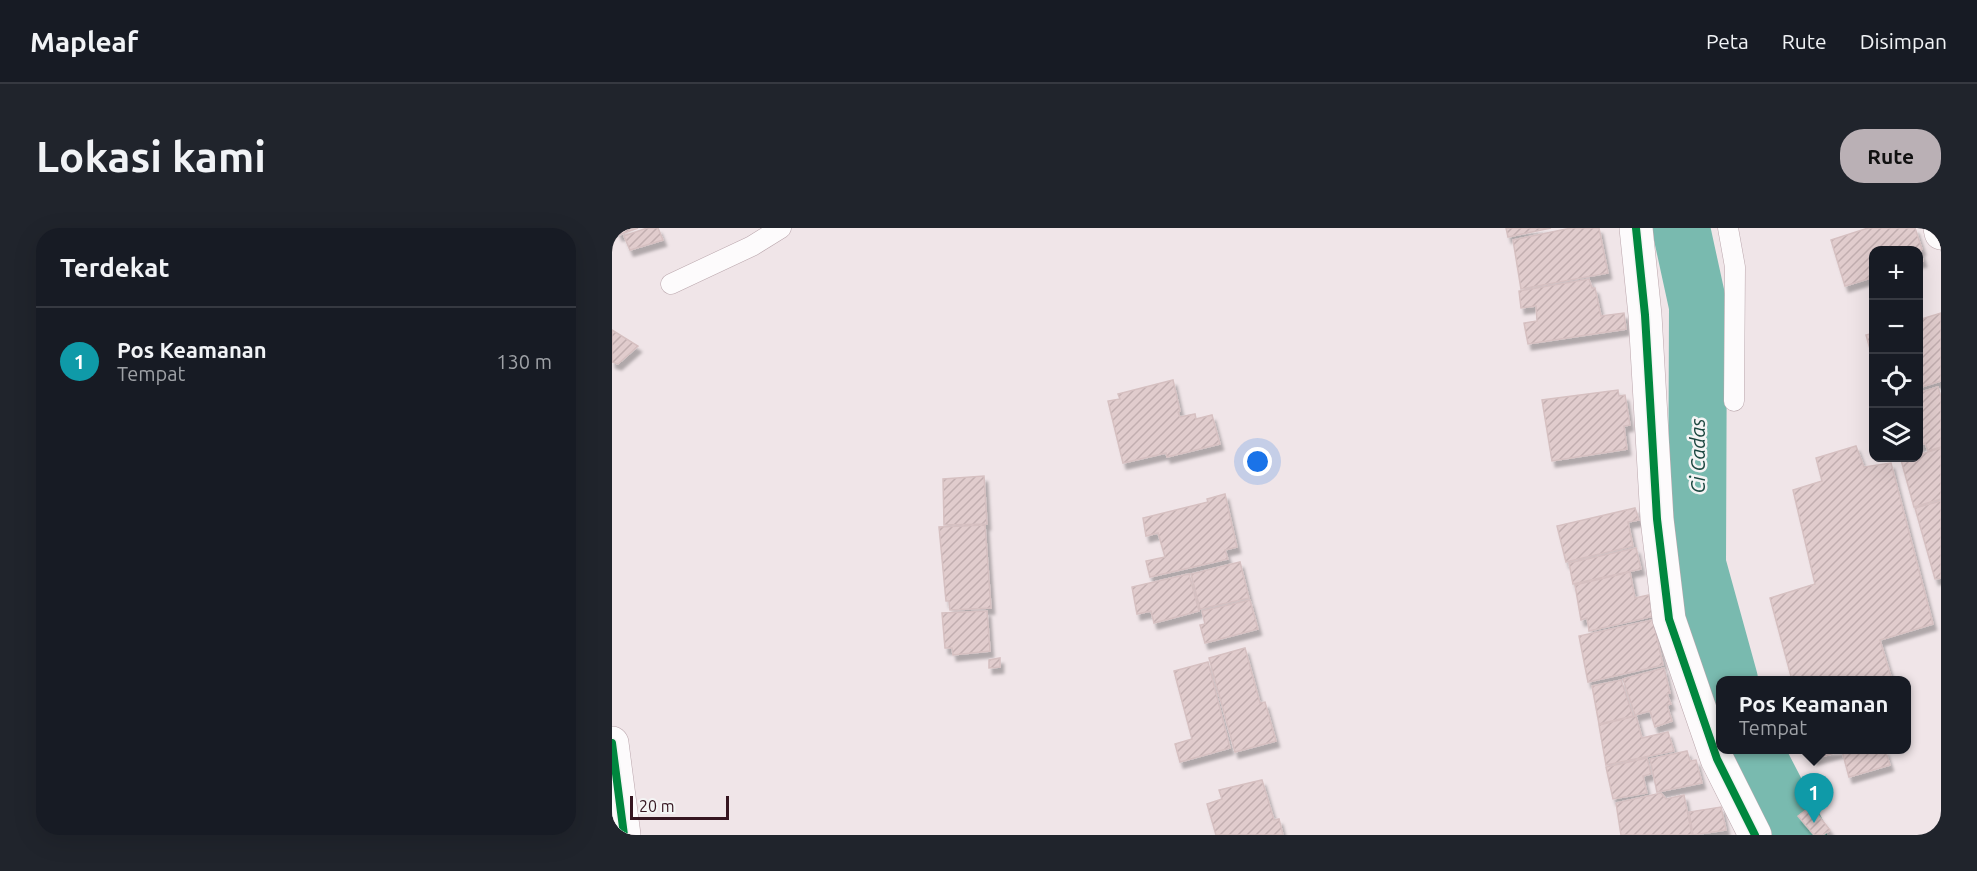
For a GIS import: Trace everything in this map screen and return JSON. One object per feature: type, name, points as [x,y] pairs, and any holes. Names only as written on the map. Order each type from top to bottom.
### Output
[{"type":"street","points":[[1636,228],[1645,315],[1657,519],[1669,619],[1717,759],[1755,835]]},
{"type":"street","points":[[1940,228],[1941,233]]},
{"type":"street","points":[[612,743],[624,835]]},
{"type":"lane","points":[[671,284],[752,246],[781,228]]},
{"type":"lane","points":[[1728,228],[1735,267],[1734,402]]},
{"type":"building","points":[[616,228],[638,228],[619,235]]},
{"type":"building","points":[[647,228],[658,228],[663,240],[630,250],[624,236]]},
{"type":"building","points":[[1506,228],[1551,228],[1508,237]]},
{"type":"building","points":[[1571,228],[1599,228],[1608,273],[1521,289],[1513,240]]},
{"type":"building","points":[[1868,228],[1915,228],[1921,246],[1869,246],[1869,279],[1845,286],[1831,240]]},
{"type":"building","points":[[1589,279],[1592,288],[1595,288],[1601,316],[1624,313],[1626,329],[1528,344],[1524,323],[1537,321],[1536,306],[1521,308],[1519,291]]},
{"type":"building","points":[[1941,313],[1941,381],[1923,386],[1923,354],[1923,318]]},
{"type":"building","points":[[612,330],[638,346],[618,364],[612,362]]},
{"type":"building","points":[[1173,380],[1180,417],[1195,414],[1196,419],[1212,415],[1220,444],[1167,457],[1166,453],[1123,463],[1108,401],[1120,399],[1118,394]]},
{"type":"building","points":[[1938,387],[1941,397],[1941,447],[1928,451],[1925,443],[1923,444],[1923,392]]},
{"type":"building","points":[[1618,390],[1619,396],[1625,395],[1630,425],[1624,426],[1627,449],[1552,461],[1542,400]]},
{"type":"building","points":[[1856,446],[1864,467],[1891,463],[1933,624],[1880,640],[1891,676],[1791,676],[1770,598],[1815,584],[1793,490],[1822,481],[1816,458]]},
{"type":"building","points":[[1941,448],[1941,499],[1914,507],[1902,462],[1923,462],[1923,453]]},
{"type":"building","points":[[984,476],[987,524],[944,525],[943,479]]},
{"type":"building","points":[[1225,494],[1237,547],[1225,550],[1228,559],[1150,577],[1146,561],[1165,557],[1158,533],[1146,536],[1143,518],[1208,502],[1207,499]]},
{"type":"building","points":[[1941,501],[1941,578],[1935,579],[1915,508]]},
{"type":"building","points":[[1635,508],[1639,520],[1628,522],[1633,546],[1566,562],[1557,526]]},
{"type":"building","points":[[985,525],[991,608],[950,610],[949,601],[946,601],[939,527]]},
{"type":"building","points":[[1636,548],[1641,569],[1573,584],[1569,563]]},
{"type":"building","points":[[1240,562],[1249,598],[1200,609],[1191,574]]},
{"type":"building","points":[[1630,572],[1635,598],[1649,595],[1654,616],[1589,631],[1587,618],[1581,620],[1575,585]]},
{"type":"building","points":[[1189,574],[1199,611],[1154,623],[1151,611],[1137,614],[1132,587]]},
{"type":"building","points":[[1250,600],[1258,629],[1205,643],[1200,625],[1205,624],[1202,611]]},
{"type":"building","points":[[987,611],[990,651],[953,655],[952,648],[945,648],[942,613]]},
{"type":"building","points":[[1653,620],[1663,665],[1588,682],[1579,636]]},
{"type":"building","points":[[1245,648],[1260,703],[1265,702],[1276,741],[1235,752],[1209,658]]},
{"type":"building","points":[[1000,658],[1000,667],[989,668],[989,660]]},
{"type":"building","points":[[1208,662],[1230,748],[1180,762],[1175,744],[1192,739],[1174,671]]},
{"type":"building","points":[[1664,668],[1670,693],[1667,694],[1671,704],[1667,705],[1672,721],[1655,727],[1650,711],[1635,715],[1623,679]]},
{"type":"building","points":[[1621,680],[1633,716],[1599,724],[1592,686]]},
{"type":"building","points":[[1636,716],[1642,738],[1668,732],[1674,751],[1606,765],[1599,725]]},
{"type":"building","points":[[1687,751],[1690,761],[1696,760],[1702,783],[1657,792],[1650,759]]},
{"type":"building","points":[[1812,754],[1831,754],[1813,759]]},
{"type":"building","points":[[1843,754],[1886,754],[1890,765],[1849,777]]},
{"type":"building","points":[[1647,758],[1651,774],[1643,776],[1647,793],[1613,799],[1606,767]]},
{"type":"building","points":[[1262,780],[1274,820],[1279,819],[1283,835],[1216,835],[1207,804],[1222,799],[1219,790]]},
{"type":"building","points":[[1661,793],[1666,799],[1684,795],[1692,835],[1621,835],[1616,803]]},
{"type":"building","points":[[1811,806],[1830,830],[1823,835],[1814,835],[1798,816]]},
{"type":"building","points":[[1721,807],[1726,830],[1693,835],[1689,812]]},
{"type":"waterway","name":"Ci Cadas","points":[[1681,228],[1698,306],[1697,564],[1728,676]]},
{"type":"waterway","name":"Ci Cadas","points":[[1756,754],[1798,835]]},
{"type":"cycle path","points":[[1636,228],[1645,315],[1657,519],[1669,619],[1717,759],[1755,835]]},
{"type":"cycle path","points":[[612,743],[624,835]]},
{"type":"place","name":"Pos Keamanan","points":[[1814,823]]}]
